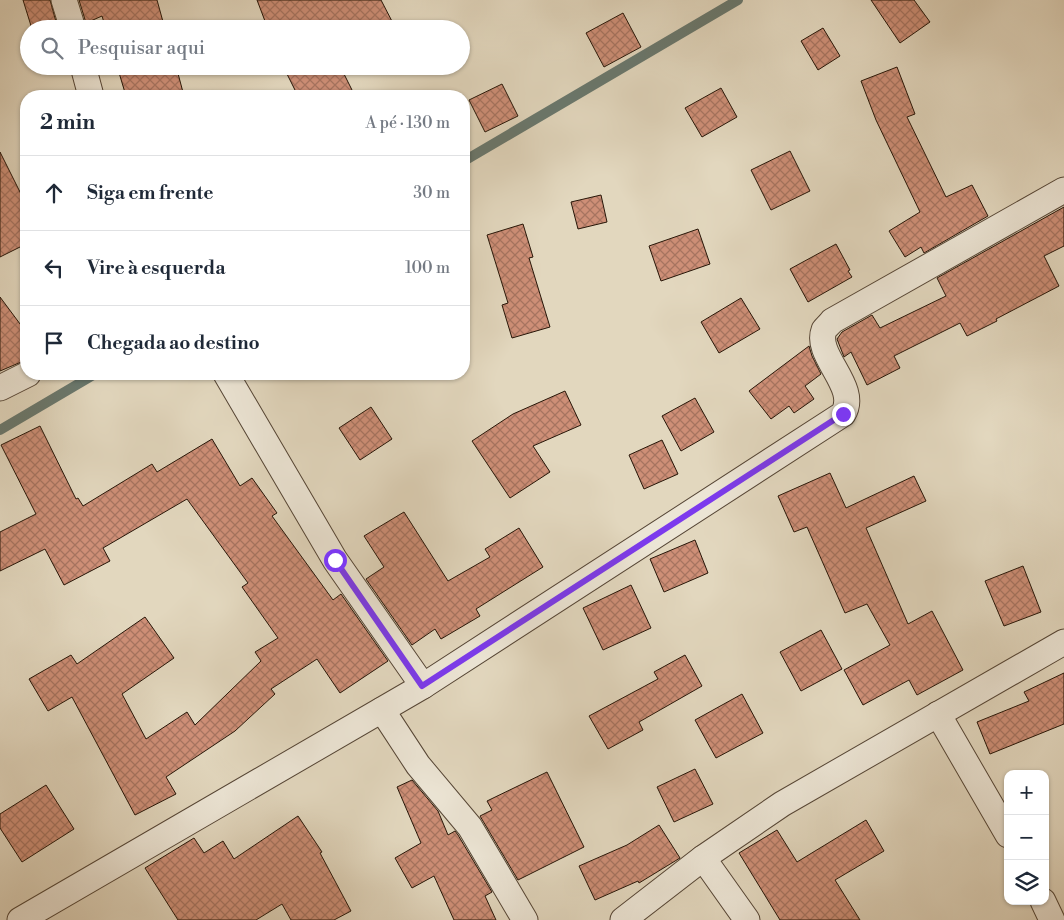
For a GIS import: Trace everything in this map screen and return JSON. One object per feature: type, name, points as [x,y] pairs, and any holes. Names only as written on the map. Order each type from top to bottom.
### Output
[{"type":"street","points":[[64,0],[70,20]]},
{"type":"street","points":[[85,75],[89,90]]},
{"type":"street","points":[[20,920],[422,686],[843,414],[846,410],[846,396],[823,346],[824,330],[832,321],[1064,190]]},
{"type":"street","points":[[0,388],[20,378]]},
{"type":"street","points":[[230,380],[335,560],[422,686]]},
{"type":"street","points":[[624,920],[703,858],[782,804],[1064,642]]},
{"type":"street","points":[[382,710],[418,765],[470,827],[525,920]]},
{"type":"street","points":[[938,714],[1004,828]]},
{"type":"street","points":[[703,858],[748,920]]},
{"type":"street","points":[[1045,905],[1052,920]]},
{"type":"building","points":[[23,0],[50,0],[56,20],[29,20]]},
{"type":"building","points":[[79,0],[157,0],[163,20],[103,20],[102,16],[93,20],[85,20]]},
{"type":"building","points":[[257,0],[381,0],[391,20],[265,20]]},
{"type":"building","points":[[871,0],[914,0],[930,22],[900,43]]},
{"type":"building","points":[[623,13],[641,47],[604,67],[586,33]]},
{"type":"building","points":[[823,28],[840,56],[818,70],[801,41]]},
{"type":"building","points":[[897,67],[915,114],[907,117],[946,197],[972,185],[988,216],[924,253],[921,247],[905,257],[889,231],[920,212],[876,120],[861,81]]},
{"type":"building","points":[[120,75],[178,75],[182,90],[124,90]]},
{"type":"building","points":[[288,75],[344,75],[352,90],[295,90]]},
{"type":"building","points":[[502,84],[518,116],[485,132],[470,100]]},
{"type":"building","points":[[721,88],[737,117],[702,137],[685,108]]},
{"type":"building","points":[[790,151],[810,191],[771,210],[751,170]]},
{"type":"building","points":[[0,152],[20,192],[20,247],[0,257]]},
{"type":"building","points":[[601,195],[607,222],[578,229],[571,202]]},
{"type":"building","points":[[1064,207],[1064,246],[1044,256],[1059,286],[967,336],[960,323],[894,356],[900,368],[867,385],[851,352],[844,357],[837,339],[842,332],[872,315],[880,328],[946,296],[937,278]]},
{"type":"building","points":[[523,224],[533,257],[529,258],[550,327],[512,338],[502,305],[508,303],[487,235]]},
{"type":"building","points":[[698,229],[710,264],[661,281],[649,246]]},
{"type":"building","points":[[836,244],[852,277],[808,302],[790,269]]},
{"type":"building","points":[[0,297],[20,324],[20,363],[0,371]]},
{"type":"building","points":[[741,298],[760,329],[719,353],[701,322]]},
{"type":"building","points":[[809,346],[821,374],[805,386],[814,399],[794,413],[789,406],[771,419],[749,391]]},
{"type":"building","points":[[565,391],[581,425],[533,446],[550,472],[510,498],[472,441],[513,414]]},
{"type":"building","points":[[695,398],[714,432],[681,451],[662,416]]},
{"type":"building","points":[[371,407],[392,439],[360,460],[339,428]]},
{"type":"building","points":[[40,426],[76,499],[78,498],[83,506],[152,464],[157,472],[212,439],[240,486],[252,478],[277,513],[272,516],[333,600],[341,594],[388,661],[340,693],[317,659],[271,689],[275,694],[235,731],[166,777],[176,794],[135,815],[72,697],[48,711],[29,679],[71,655],[77,664],[145,617],[174,658],[122,694],[146,739],[187,712],[195,725],[261,661],[255,652],[278,638],[242,587],[248,583],[187,499],[103,548],[110,561],[64,585],[45,549],[0,571],[0,532],[36,514],[1,445]]},
{"type":"building","points":[[662,440],[678,474],[644,489],[629,455]]},
{"type":"building","points":[[830,473],[846,508],[914,476],[926,501],[866,528],[908,624],[932,611],[963,670],[917,695],[909,680],[863,705],[844,670],[890,645],[867,604],[845,613],[807,527],[794,532],[778,496]]},
{"type":"building","points":[[404,512],[448,581],[490,557],[485,549],[519,528],[543,567],[476,609],[480,616],[441,639],[435,629],[412,645],[366,579],[384,567],[364,536]]},
{"type":"building","points":[[695,540],[708,573],[664,592],[650,559]]},
{"type":"building","points":[[1023,566],[1041,612],[1004,626],[985,581]]},
{"type":"building","points":[[631,585],[651,628],[603,650],[583,608]]},
{"type":"building","points":[[821,630],[842,669],[801,691],[780,652]]},
{"type":"building","points":[[685,655],[702,686],[639,722],[643,730],[608,749],[589,716],[658,679],[654,672]]},
{"type":"building","points":[[1064,673],[1064,724],[990,754],[977,722],[1029,701],[1024,692]]},
{"type":"building","points":[[742,694],[763,733],[716,758],[695,720]]},
{"type":"building","points":[[695,769],[713,804],[674,822],[657,787]]},
{"type":"building","points":[[547,772],[584,847],[518,880],[480,816],[492,810],[487,801]]},
{"type":"building","points":[[412,780],[438,811],[448,835],[455,831],[458,835],[492,892],[485,896],[496,920],[454,920],[434,876],[412,888],[395,858],[421,843],[397,787]]},
{"type":"building","points":[[46,785],[74,829],[22,862],[0,828],[0,814]]},
{"type":"building","points":[[298,816],[322,852],[320,853],[351,911],[334,920],[291,920],[282,904],[256,920],[178,920],[145,868],[194,838],[204,853],[223,841],[234,859]]},
{"type":"building","points":[[866,820],[884,851],[835,880],[860,920],[780,920],[739,853],[777,830],[797,862]]},
{"type":"building","points":[[659,825],[680,858],[639,883],[638,881],[595,900],[579,866],[627,845]]},
{"type":"waterway","points":[[470,157],[738,0]]},
{"type":"waterway","points":[[0,430],[85,380]]},
{"type":"route","points":[[335,560],[422,686],[843,414]]}]
